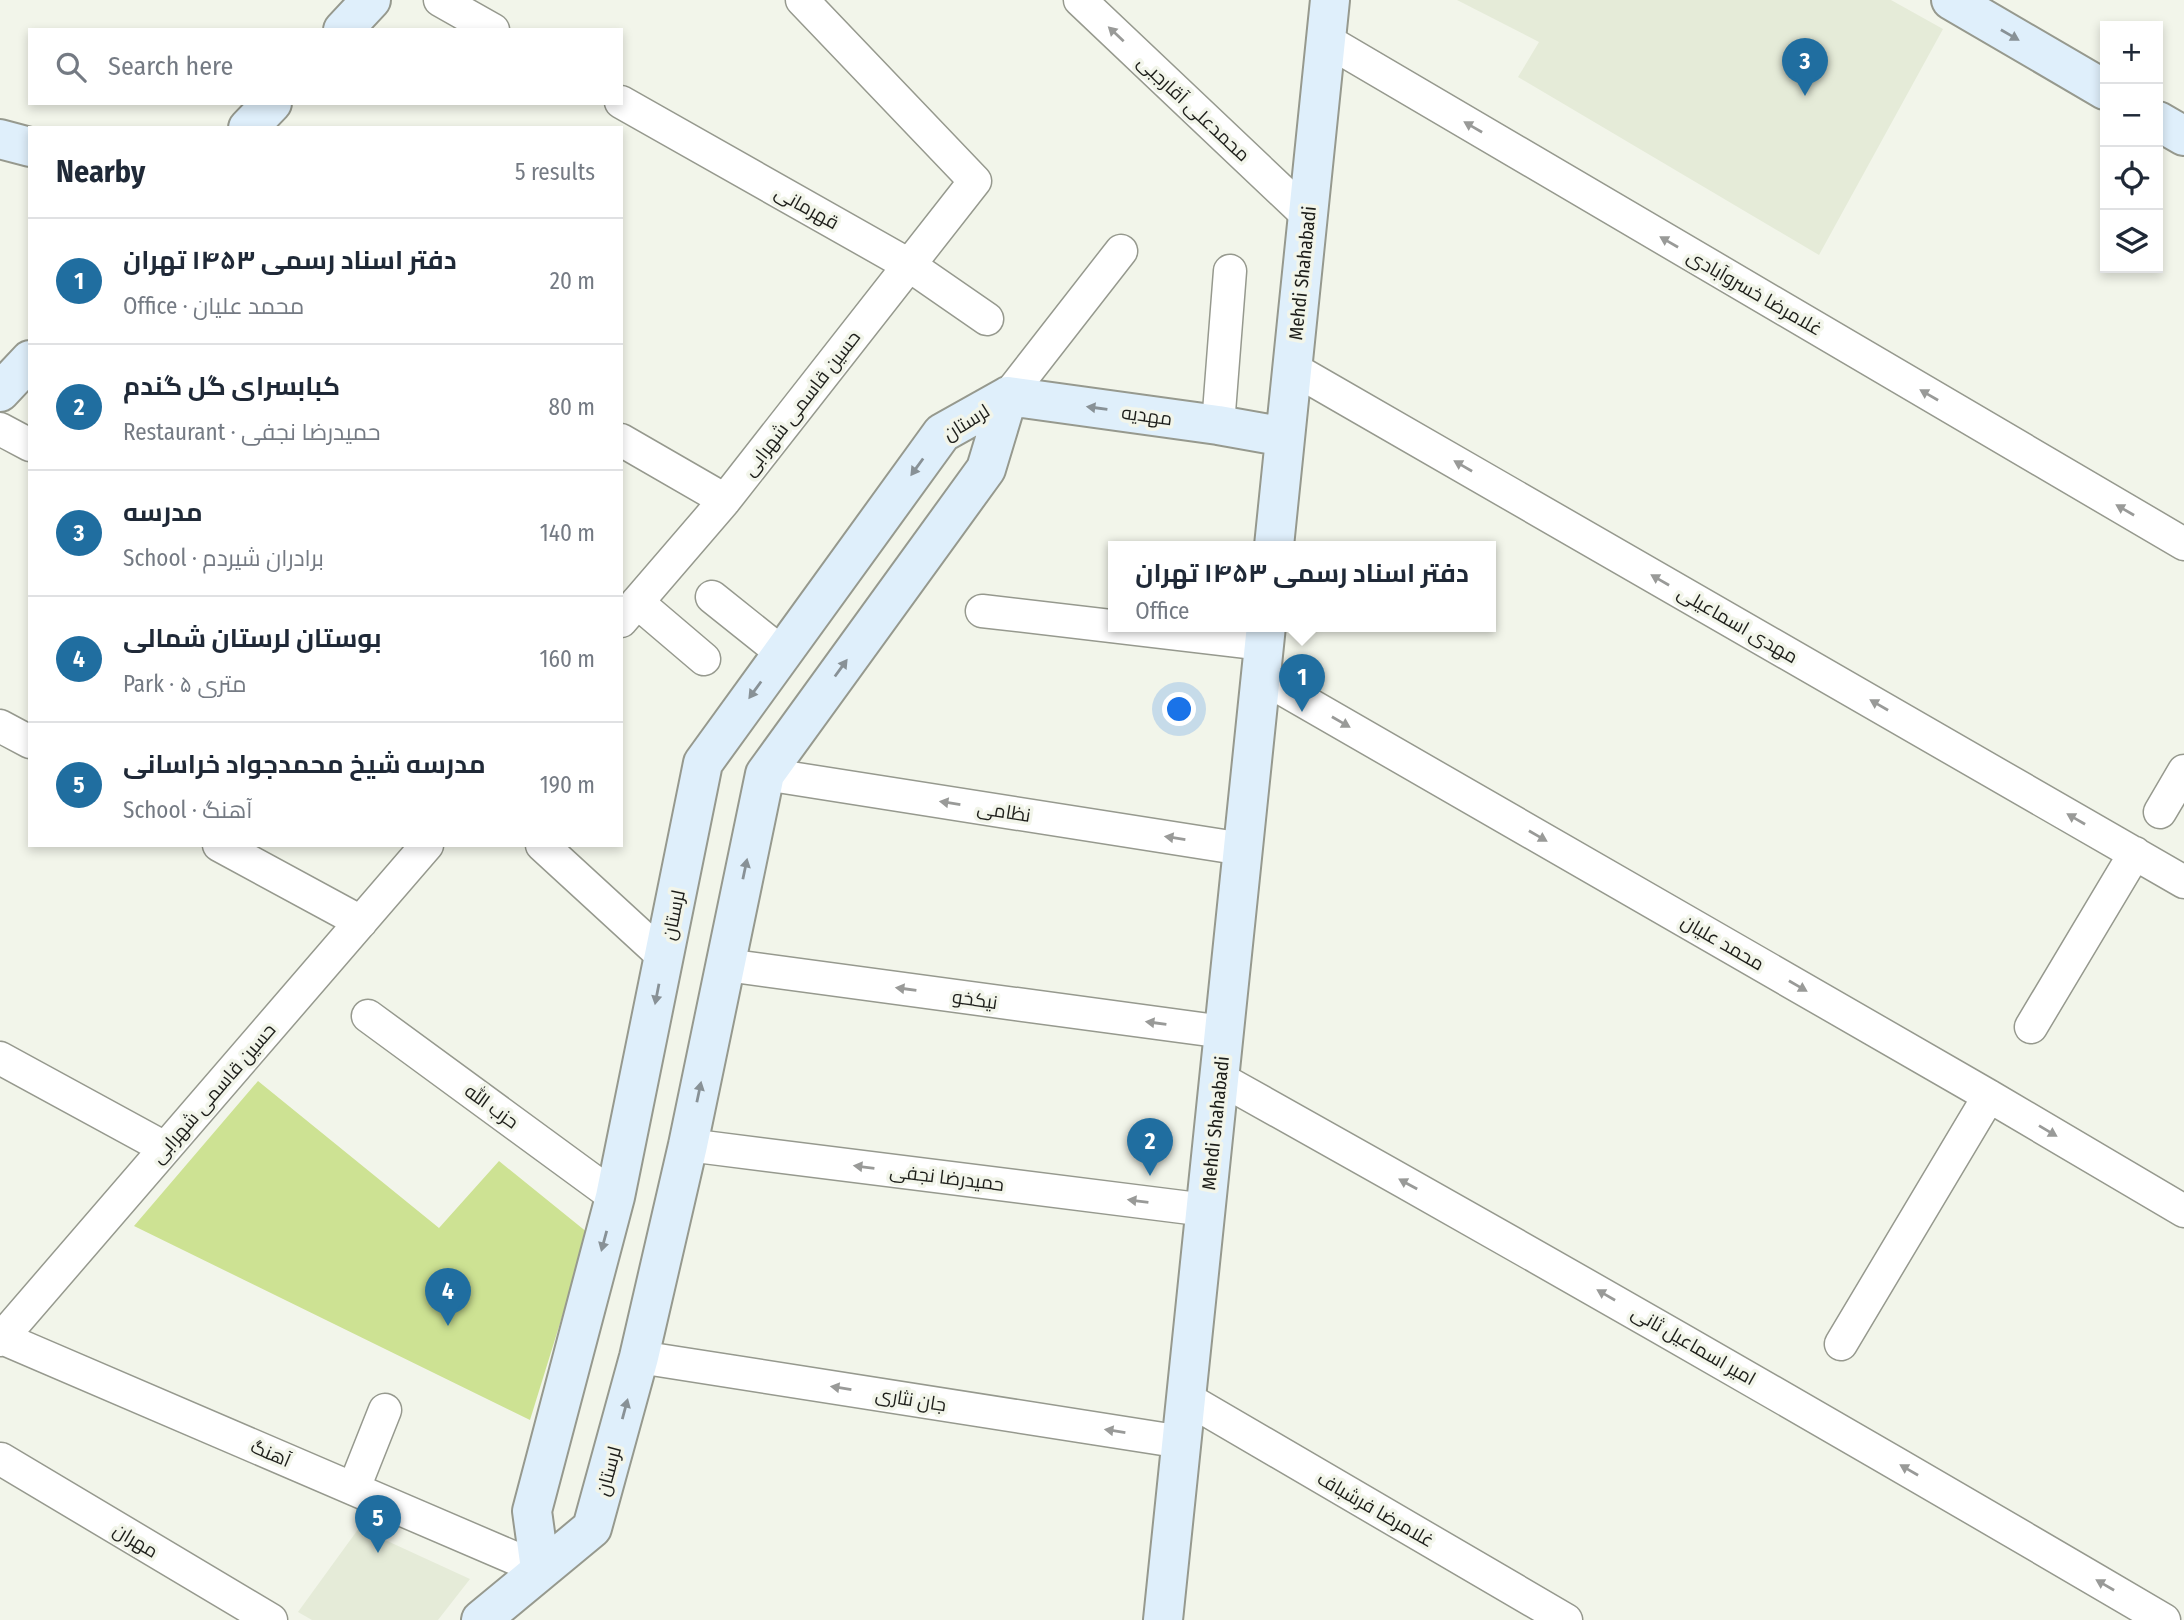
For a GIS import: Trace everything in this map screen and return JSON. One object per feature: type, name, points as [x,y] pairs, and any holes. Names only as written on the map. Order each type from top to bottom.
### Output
[{"type":"street","points":[[345,28],[372,0]]},
{"type":"street","points":[[440,0],[489,28]]},
{"type":"street","name":"حسین قاسمی شهرابی","points":[[629,611],[725,500],[975,181],[802,0]]},
{"type":"street","name":"محمدعلی آقارجبی","points":[[1080,0],[1308,216]]},
{"type":"street","name":"Mehdi Shahabadi","points":[[1275,541],[1330,0]]},
{"type":"street","points":[[1951,0],[2100,87]]},
{"type":"street","name":"غلامرضا خسروآبادی","points":[[1326,40],[2184,544]]},
{"type":"street","name":"قهرمانی","points":[[623,103],[909,265],[987,319]]},
{"type":"street","points":[[250,126],[270,105]]},
{"type":"street","points":[[2163,124],[2184,136]]},
{"type":"street","points":[[0,139],[28,146]]},
{"type":"street","points":[[1008,396],[1121,251]]},
{"type":"street","points":[[1218,425],[1230,271]]},
{"type":"street","points":[[0,392],[28,362]]},
{"type":"street","name":"مهدی اسماعیلی","points":[[1292,368],[2184,882]]},
{"type":"street","name":"مهدیه","points":[[1008,396],[1218,425],[1285,438]]},
{"type":"street","name":"لرستان","points":[[540,1569],[532,1511],[615,1197],[703,763],[942,433],[1008,396]]},
{"type":"street","name":"لرستان","points":[[481,1620],[592,1528],[639,1357],[673,1210],[765,774],[986,470],[1008,396]]},
{"type":"street","points":[[0,429],[28,443]]},
{"type":"street","points":[[623,441],[725,500]]},
{"type":"street","points":[[712,597],[782,653]]},
{"type":"street","points":[[629,611],[704,659]]},
{"type":"street","points":[[982,611],[1108,628]]},
{"type":"street","points":[[1141,632],[1263,648]]},
{"type":"street","name":"Mehdi Shahabadi","points":[[1164,1620],[1263,648]]},
{"type":"street","name":"محمد علیان","points":[[1263,648],[1989,1096],[2184,1211]]},
{"type":"street","points":[[0,726],[28,741]]},
{"type":"street","points":[[703,763],[765,774]]},
{"type":"street","points":[[2160,812],[2184,771]]},
{"type":"street","name":"نظامی","points":[[765,774],[1243,849]]},
{"type":"street","points":[[223,847],[360,922]]},
{"type":"street","name":"حسین قاسمی شهرابی","points":[[1,1339],[425,847]]},
{"type":"street","points":[[544,847],[664,957]]},
{"type":"street","points":[[2031,1027],[2135,853]]},
{"type":"street","name":"نیکخو","points":[[726,965],[1224,1032]]},
{"type":"street","name":"حزب الله","points":[[368,1016],[615,1197]]},
{"type":"street","points":[[0,1058],[165,1148]]},
{"type":"street","name":"امیر اسماعیل ثانی","points":[[1219,1078],[1554,1265],[2164,1620]]},
{"type":"street","points":[[1841,1344],[1989,1096]]},
{"type":"street","points":[[628,1137],[688,1144]]},
{"type":"street","name":"حمیدرضا نجفی","points":[[688,1144],[1206,1210]]},
{"type":"street","points":[[615,1197],[673,1210]]},
{"type":"street","name":"آهنگ","points":[[1,1339],[540,1569]]},
{"type":"street","name":"جان نثاری","points":[[639,1357],[1182,1442]]},
{"type":"street","name":"غلامرضا فرشباف","points":[[1186,1398],[1566,1620]]},
{"type":"street","points":[[354,1488],[385,1410]]},
{"type":"street","name":"مهران","points":[[1,1459],[271,1620]]},
{"type":"shaded area","points":[[1457,0],[1891,0],[1943,29],[1819,255],[1518,77],[1539,42]]},
{"type":"shaded area","points":[[359,1528],[470,1579],[438,1620],[312,1620],[298,1612]]},
{"type":"green space","points":[[258,1081],[439,1228],[499,1161],[588,1233],[530,1420],[134,1226]]},
{"type":"place","name":"مدرسه","points":[[1805,96]]},
{"type":"place","name":"دفتر اسناد رسمی ۱۴۵۳ تهران","points":[[1302,712]]},
{"type":"place","name":"کبابسرای گل گندم","points":[[1150,1176]]},
{"type":"place","name":"بوستان لرستان شمالی","points":[[448,1326]]},
{"type":"place","name":"مدرسه شیخ محمدجواد خراسانی","points":[[378,1553]]}]
